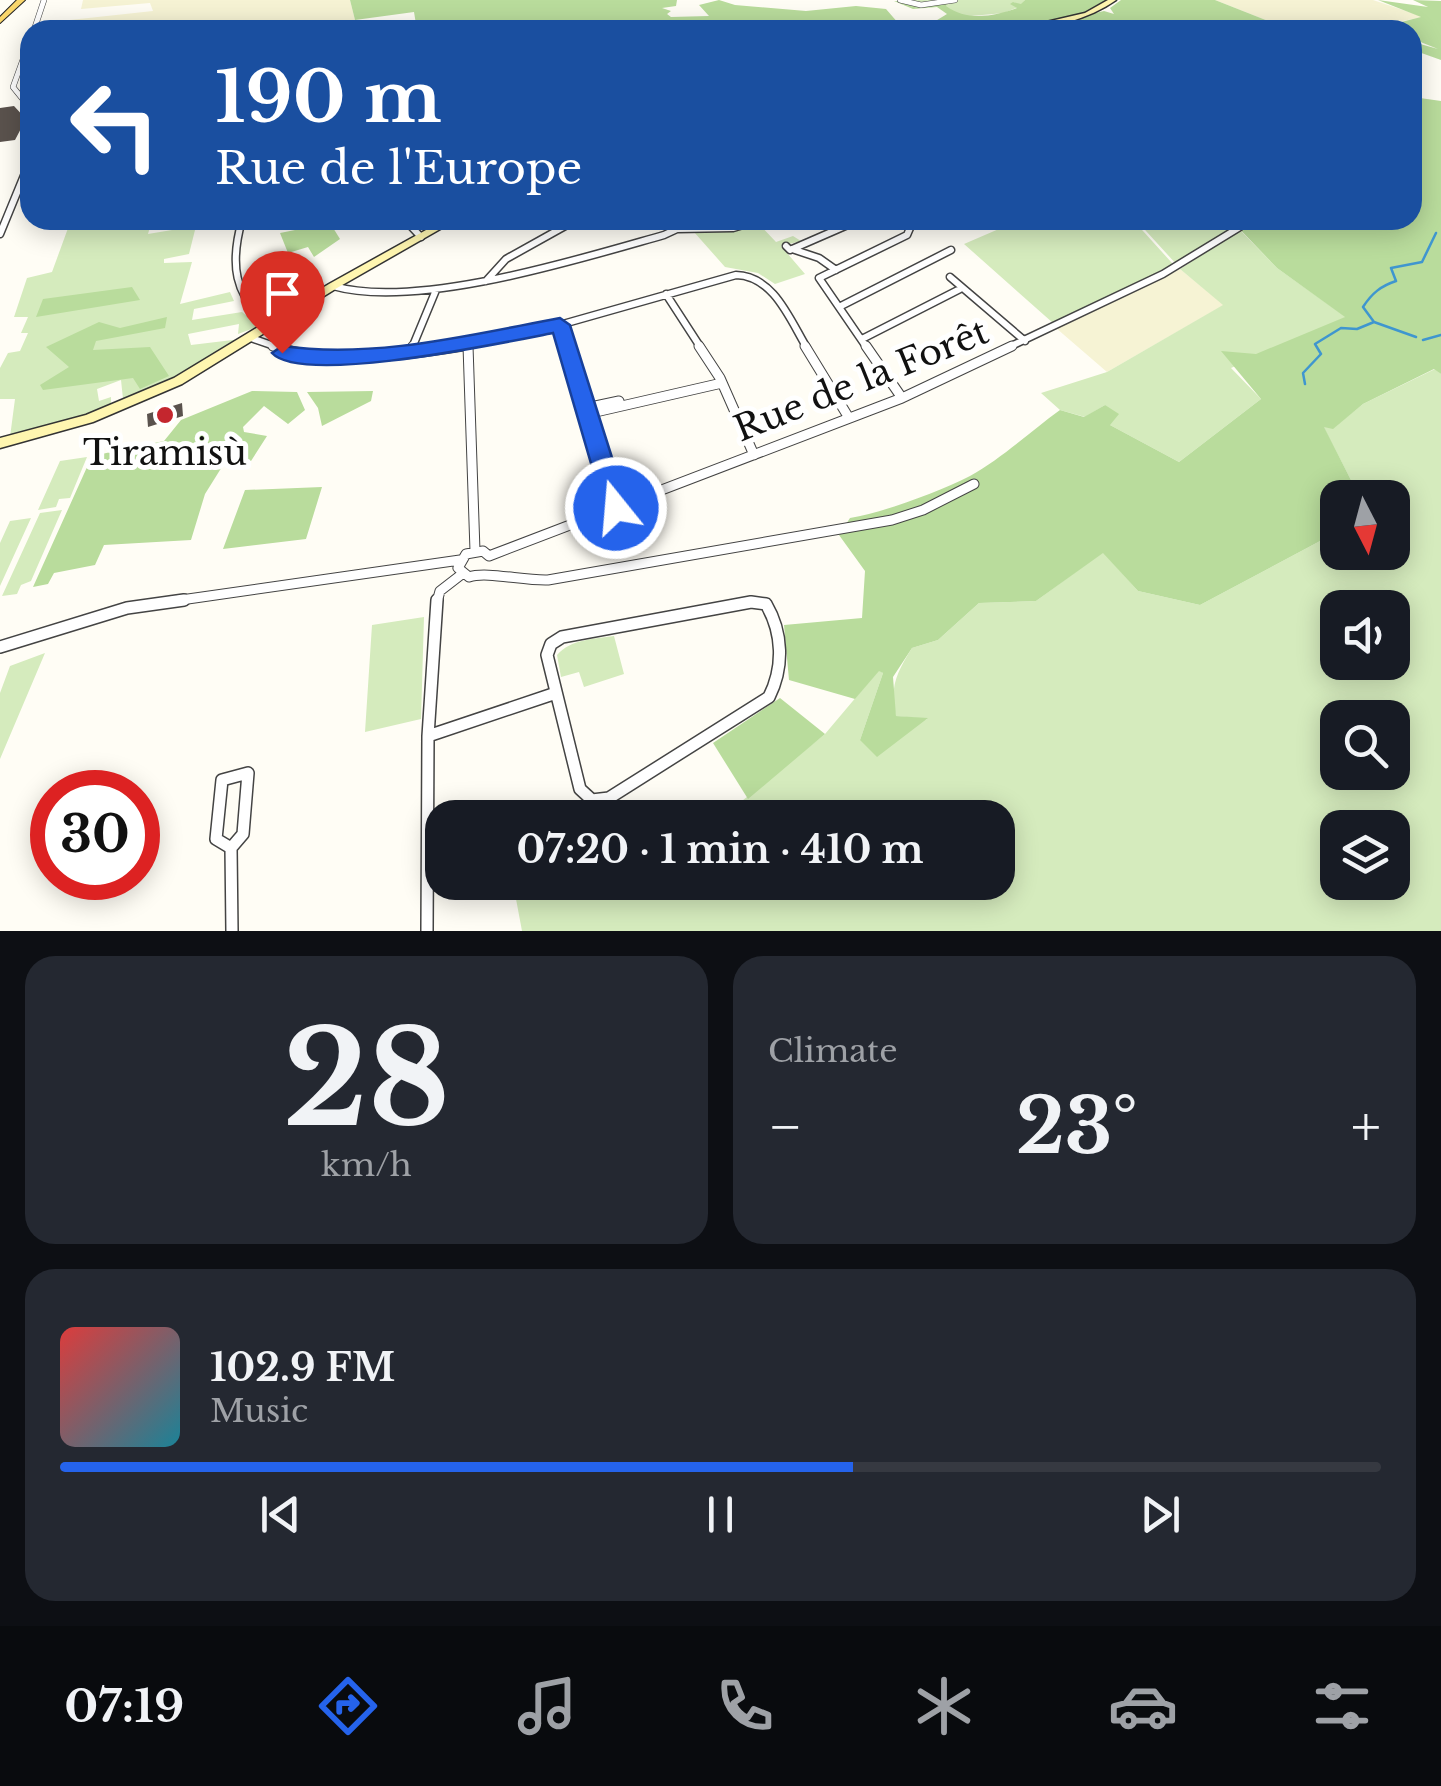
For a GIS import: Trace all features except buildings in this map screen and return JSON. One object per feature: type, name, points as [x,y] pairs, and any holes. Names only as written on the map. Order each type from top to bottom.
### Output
[{"type":"main road","points":[[0,21],[21,0]]},
{"type":"main road","points":[[1063,20],[1087,15],[1114,0]]},
{"type":"main road","points":[[0,443],[55,430],[178,382],[333,286],[433,230]]},
{"type":"street","points":[[900,0],[922,5],[955,0]]},
{"type":"street","points":[[20,62],[14,78],[20,97]]},
{"type":"street","points":[[16,93],[20,92]]},
{"type":"street","points":[[0,234],[20,196]]},
{"type":"street","points":[[240,230],[236,250],[238,294],[251,313],[270,325]]},
{"type":"street","points":[[414,230],[420,237]]},
{"type":"street","points":[[486,281],[506,258],[558,230]]},
{"type":"street","points":[[333,286],[350,290],[436,290],[486,281],[658,230]]},
{"type":"street","points":[[834,230],[789,248],[819,258],[836,270]]},
{"type":"street","points":[[902,398],[819,278],[907,235],[909,230]]},
{"type":"street","name":"Rue de la Forêt","points":[[489,556],[902,398],[1177,267],[1235,230]]},
{"type":"street","points":[[839,307],[951,250]]},
{"type":"street","points":[[250,338],[296,356],[410,353],[560,325],[738,274],[760,280],[790,318],[849,418]]},
{"type":"street","points":[[950,277],[1025,341]]},
{"type":"street","points":[[862,339],[960,288]]},
{"type":"street","points":[[410,353],[436,290]]},
{"type":"street","points":[[666,294],[721,381],[754,455]]},
{"type":"street","points":[[560,325],[616,508]]},
{"type":"street","points":[[468,344],[475,550]]},
{"type":"street","points":[[587,412],[721,381]]},
{"type":"street","points":[[484,572],[494,578],[548,580],[766,544],[908,516],[974,484]]},
{"type":"street","points":[[427,931],[428,736],[436,605],[440,592],[462,574],[477,576],[484,572],[489,556],[475,550]]},
{"type":"street","points":[[0,647],[127,608],[460,560],[475,550]]},
{"type":"street","points":[[460,560],[462,574]]},
{"type":"street","points":[[751,602],[766,604],[773,614],[779,668],[777,684],[769,696],[609,798],[592,800],[580,789],[556,693],[547,655],[550,644],[562,636],[751,602]]},
{"type":"street","points":[[428,736],[556,693]]},
{"type":"street","points":[[231,848],[216,839],[222,780],[248,774],[242,834],[231,848],[232,931]]},
{"type":"shaded area","points":[[83,0],[350,0],[355,20],[70,20],[153,11],[150,3],[81,9]]},
{"type":"shaded area","points":[[1215,0],[1373,0],[1424,17],[1408,20],[1266,20]]},
{"type":"shaded area","points":[[1180,269],[1224,305],[1107,372],[1056,328]]},
{"type":"green space","points":[[350,0],[677,0],[676,6],[662,8],[671,11],[667,14],[671,17],[709,16],[699,5],[719,0],[806,11],[856,6],[886,9],[896,20],[415,20],[414,12],[355,20]]},
{"type":"green space","points":[[897,0],[1025,0],[1021,5],[1013,2],[1018,7],[1004,13],[960,17],[944,6]]},
{"type":"green space","points":[[1025,0],[1109,0],[1094,11],[1053,20],[937,20],[947,14],[937,7],[913,9],[894,1],[947,3],[954,11],[980,16],[1017,8],[1010,4]]},
{"type":"green space","points":[[1121,0],[1215,0],[1266,20],[1065,20],[1104,11],[1114,14],[1110,8]]},
{"type":"green space","points":[[1378,0],[1428,7],[1413,0],[1441,1],[1441,60],[1422,53],[1422,45],[1438,49],[1422,43],[1422,20],[1409,20],[1421,17]]},
{"type":"green space","points":[[1422,98],[1441,101],[1441,374],[1434,369],[1363,404],[1333,429],[1324,427],[1351,480],[1320,480],[1320,541],[1200,605],[1138,591],[1103,553],[1036,601],[979,603],[938,640],[912,648],[893,677],[896,716],[928,718],[877,757],[860,740],[883,673],[879,671],[855,699],[789,680],[784,625],[862,618],[865,571],[839,535],[850,518],[911,501],[970,476],[1060,410],[1084,417],[1105,405],[1119,414],[1110,425],[1179,462],[1261,399],[1221,351],[1256,354],[1345,317],[1277,268],[1241,230],[1422,230]]},
{"type":"green space","points":[[67,230],[149,230],[148,234],[195,230],[189,254],[164,259],[164,263],[192,262],[180,304],[230,292],[234,301],[194,309],[192,320],[242,312],[259,326],[238,334],[239,324],[188,334],[191,345],[241,339],[171,380],[127,400],[123,399],[121,380],[97,389],[99,401],[111,397],[111,407],[10,437],[15,399],[0,399],[0,368],[8,353],[20,351],[28,333],[21,333],[28,317],[14,317],[27,278],[52,272]]},
{"type":"green space","points":[[334,230],[340,239],[314,257],[308,247],[288,253],[280,233]]},
{"type":"green space","points":[[765,230],[776,242],[793,236],[801,241],[781,246],[805,274],[775,284],[758,273],[725,267],[694,232]]},
{"type":"green space","points":[[997,230],[1142,230],[1172,263],[1171,268],[1053,323],[964,244]]},
{"type":"green space","points":[[1145,230],[1231,230],[1177,265]]},
{"type":"green space","points":[[1240,230],[1277,268],[1346,317],[1231,368],[1261,399],[1179,462],[1110,425],[1105,405],[1085,417],[1060,410],[1041,393],[1107,372],[1223,305],[1180,269]]},
{"type":"green space","points":[[132,287],[140,300],[36,317],[43,299]]},
{"type":"green space","points":[[167,317],[165,328],[96,341],[93,350],[150,347],[169,376],[140,389],[133,378],[43,390],[40,385],[69,367],[46,347],[99,322],[120,328]]},
{"type":"green space","points":[[1435,369],[1441,374],[1441,931],[522,931],[516,900],[1015,900],[1015,800],[743,800],[825,734],[879,670],[883,673],[860,740],[927,719],[896,716],[896,680],[912,648],[938,640],[979,603],[1036,601],[1103,552],[1138,591],[1200,605],[1320,541],[1320,570],[1410,570],[1410,480],[1351,480],[1323,426],[1333,428],[1363,404]]},
{"type":"green space","points":[[252,391],[297,392],[305,410],[288,424],[264,406],[243,427],[244,432],[267,436],[251,461],[225,462],[205,494],[191,540],[104,545],[95,565],[54,573],[48,584],[33,587],[92,456],[164,441],[181,420]]},
{"type":"green space","points":[[373,391],[371,401],[322,426],[318,408],[307,392]]},
{"type":"green space","points":[[87,457],[70,498],[59,499],[56,507],[38,510],[60,461]]},
{"type":"green space","points":[[322,487],[306,539],[223,549],[245,490]]},
{"type":"green space","points":[[62,510],[31,581],[21,585],[17,594],[2,596],[40,513]]},
{"type":"green space","points":[[31,518],[0,586],[0,543],[10,521]]},
{"type":"green space","points":[[424,617],[421,719],[365,732],[372,625]]},
{"type":"green space","points":[[614,636],[624,674],[584,687],[579,672],[561,677],[557,655],[563,650],[583,641]]},
{"type":"green space","points":[[45,653],[0,759],[0,693],[10,666]]},
{"type":"green space","points":[[780,698],[825,734],[748,799],[713,743]]},
{"type":"waterway","points":[[1374,322],[1363,307],[1366,302],[1396,281],[1391,268],[1422,262],[1436,233]]},
{"type":"waterway","points":[[1305,384],[1303,373],[1321,354],[1315,344],[1341,328],[1357,329],[1374,322]]},
{"type":"waterway","points":[[1374,322],[1416,337]]},
{"type":"waterway","points":[[1423,340],[1441,335]]},
{"type":"place","name":"Tiramisù","points":[[165,415]]},
{"type":"route","points":[[282,353],[314,358],[430,351],[560,325],[616,508]]}]
